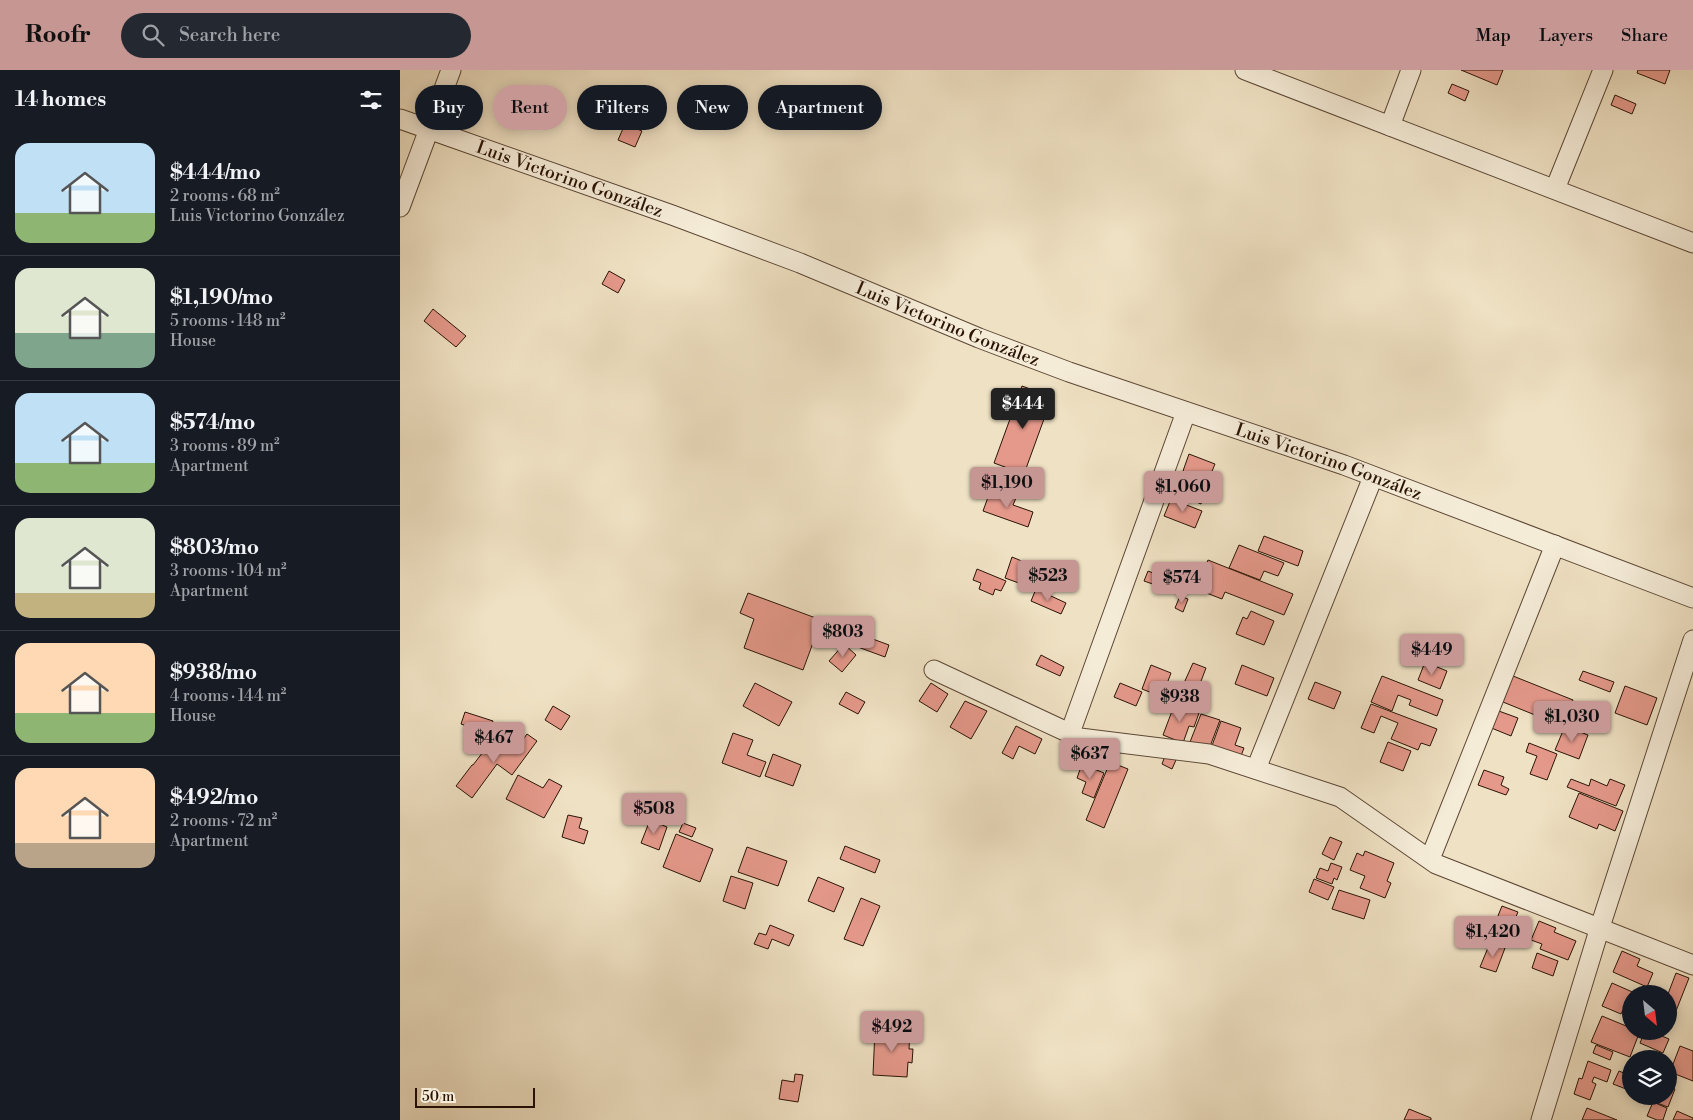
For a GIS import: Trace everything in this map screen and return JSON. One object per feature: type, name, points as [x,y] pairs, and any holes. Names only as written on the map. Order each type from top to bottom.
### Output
[{"type":"street","points":[[446,85],[452,70]]},
{"type":"street","points":[[1246,70],[1693,242]]},
{"type":"street","points":[[1390,126],[1411,70]]},
{"type":"street","points":[[1554,189],[1603,70]]},
{"type":"street","name":"Luis Victorino González","points":[[400,119],[415,124]]},
{"type":"street","points":[[400,207],[429,130]]},
{"type":"street","name":"Luis Victorino González","points":[[432,130],[672,215],[800,263],[979,338],[1069,372],[1373,477],[1693,598]]},
{"type":"street","points":[[1070,733],[1186,412]]},
{"type":"street","points":[[1256,769],[1373,477]]},
{"type":"street","points":[[1430,859],[1555,545]]},
{"type":"street","points":[[1541,1120],[1600,927],[1693,640]]},
{"type":"street","points":[[934,670],[1080,738],[1209,754],[1340,797],[1436,864],[1693,965]]},
{"type":"building","points":[[1461,70],[1503,70],[1497,85]]},
{"type":"building","points":[[1638,70],[1670,70],[1665,84],[1637,73]]},
{"type":"building","points":[[1452,84],[1469,91],[1465,101],[1448,93]]},
{"type":"building","points":[[1615,95],[1636,104],[1632,114],[1611,105]]},
{"type":"building","points":[[622,130],[642,131],[635,147],[618,140]]},
{"type":"building","points":[[609,271],[625,280],[618,293],[602,284]]},
{"type":"building","points":[[433,309],[466,336],[456,347],[424,321]]},
{"type":"building","points":[[1022,386],[1052,397],[1024,474],[994,463]]},
{"type":"building","points":[[1189,454],[1215,464],[1208,481],[1183,471]]},
{"type":"building","points":[[1192,484],[1207,490],[1201,504],[1187,498]]},
{"type":"building","points":[[991,489],[1016,498],[1013,505],[1033,512],[1028,527],[983,511]]},
{"type":"building","points":[[1171,499],[1202,511],[1195,528],[1164,516]]},
{"type":"building","points":[[1264,536],[1303,551],[1298,566],[1258,551]]},
{"type":"building","points":[[1239,545],[1284,563],[1278,576],[1264,571],[1260,580],[1229,568]]},
{"type":"building","points":[[1012,557],[1029,564],[1027,570],[1033,572],[1027,586],[1005,578]]},
{"type":"building","points":[[1208,560],[1293,594],[1284,615],[1225,592],[1222,599],[1196,589]]},
{"type":"building","points":[[977,569],[1006,581],[1001,591],[995,589],[993,595],[979,589],[981,583],[973,580]]},
{"type":"building","points":[[1148,571],[1168,579],[1164,588],[1144,581]]},
{"type":"building","points":[[1036,589],[1066,603],[1061,614],[1031,601]]},
{"type":"building","points":[[748,593],[889,645],[885,657],[817,632],[803,670],[744,648],[754,619],[740,613]]},
{"type":"building","points":[[1180,596],[1188,599],[1183,612],[1175,608]]},
{"type":"building","points":[[1251,611],[1274,621],[1264,645],[1236,634],[1243,617],[1247,619]]},
{"type":"building","points":[[844,644],[856,655],[842,672],[829,661]]},
{"type":"building","points":[[1041,655],[1064,667],[1060,676],[1036,665]]},
{"type":"building","points":[[1425,662],[1447,671],[1440,689],[1418,680]]},
{"type":"building","points":[[1193,663],[1206,668],[1198,689],[1184,683]]},
{"type":"building","points":[[1151,665],[1171,673],[1162,697],[1142,689]]},
{"type":"building","points":[[1242,665],[1274,678],[1267,696],[1235,684]]},
{"type":"building","points":[[1583,671],[1614,682],[1610,692],[1579,680]]},
{"type":"building","points":[[1382,676],[1443,700],[1437,716],[1409,705],[1411,700],[1398,695],[1392,711],[1371,702]]},
{"type":"building","points":[[1513,676],[1573,700],[1562,726],[1503,702]]},
{"type":"building","points":[[1315,682],[1341,692],[1334,709],[1308,699]]},
{"type":"building","points":[[755,683],[792,702],[779,726],[743,706]]},
{"type":"building","points":[[931,683],[948,694],[937,712],[919,701]]},
{"type":"building","points":[[1120,683],[1142,692],[1136,706],[1114,697]]},
{"type":"building","points":[[1625,686],[1657,698],[1647,725],[1615,713]]},
{"type":"building","points":[[846,692],[865,702],[858,714],[839,704]]},
{"type":"building","points":[[965,701],[987,711],[971,739],[950,727]]},
{"type":"building","points":[[1175,703],[1199,713],[1194,727],[1189,726],[1183,743],[1163,735]]},
{"type":"building","points":[[1371,704],[1437,729],[1430,746],[1421,743],[1418,750],[1391,739],[1398,723],[1381,716],[1374,733],[1361,728]]},
{"type":"building","points":[[553,706],[570,716],[561,730],[545,720]]},
{"type":"building","points":[[1496,710],[1518,718],[1511,736],[1489,727]]},
{"type":"building","points":[[465,712],[493,721],[489,734],[461,724]]},
{"type":"building","points":[[1201,714],[1220,720],[1209,749],[1190,742]]},
{"type":"building","points":[[1221,721],[1241,728],[1235,745],[1244,748],[1239,761],[1210,751]]},
{"type":"building","points":[[1016,726],[1042,739],[1035,754],[1019,746],[1013,759],[1002,753]]},
{"type":"building","points":[[1565,726],[1588,735],[1579,759],[1555,750]]},
{"type":"building","points":[[733,733],[753,740],[747,755],[766,762],[760,777],[722,763]]},
{"type":"building","points":[[527,734],[537,741],[512,775],[497,764],[472,798],[456,786],[483,752],[486,754],[495,741],[513,753]]},
{"type":"building","points":[[1388,742],[1411,751],[1403,771],[1380,762]]},
{"type":"building","points":[[1529,743],[1557,754],[1547,780],[1530,774],[1537,756],[1526,752]]},
{"type":"building","points":[[773,754],[801,765],[793,786],[765,776]]},
{"type":"building","points":[[1165,756],[1176,760],[1172,769],[1162,764]]},
{"type":"building","points":[[1110,762],[1128,769],[1104,828],[1086,820]]},
{"type":"building","points":[[1082,764],[1104,773],[1094,798],[1082,793],[1086,782],[1077,778]]},
{"type":"building","points":[[1484,770],[1504,777],[1501,785],[1509,789],[1506,795],[1478,785]]},
{"type":"building","points":[[518,775],[543,788],[549,779],[562,786],[544,818],[506,799]]},
{"type":"building","points":[[1571,779],[1589,786],[1591,779],[1607,786],[1610,779],[1625,785],[1616,806],[1567,787]]},
{"type":"building","points":[[1579,793],[1623,811],[1615,831],[1599,824],[1597,829],[1569,817]]},
{"type":"building","points":[[568,815],[582,818],[579,828],[588,831],[584,844],[562,837]]},
{"type":"building","points":[[650,820],[667,827],[659,850],[641,843]]},
{"type":"building","points":[[683,823],[696,828],[692,837],[679,832]]},
{"type":"building","points":[[676,834],[713,849],[700,882],[663,867]]},
{"type":"building","points":[[1330,837],[1342,842],[1334,860],[1322,854]]},
{"type":"building","points":[[845,846],[880,860],[875,873],[840,859]]},
{"type":"building","points":[[747,847],[787,861],[778,886],[738,872]]},
{"type":"building","points":[[1365,851],[1394,863],[1387,881],[1391,883],[1385,898],[1360,888],[1365,876],[1350,870],[1357,853],[1363,856]]},
{"type":"building","points":[[1331,863],[1342,867],[1337,880],[1334,878],[1332,884],[1316,878],[1320,868],[1328,871]]},
{"type":"building","points":[[731,876],[753,883],[745,909],[723,901]]},
{"type":"building","points":[[818,877],[844,888],[834,912],[808,901]]},
{"type":"building","points":[[1314,879],[1334,887],[1328,900],[1309,892]]},
{"type":"building","points":[[1339,890],[1370,900],[1364,919],[1332,909]]},
{"type":"building","points":[[861,898],[880,906],[863,946],[844,939]]},
{"type":"building","points":[[1502,906],[1518,912],[1508,935],[1493,928]]},
{"type":"building","points":[[1539,921],[1556,928],[1554,932],[1576,941],[1568,960],[1540,949],[1542,944],[1531,940]]},
{"type":"building","points":[[770,925],[794,935],[789,946],[772,939],[768,949],[754,944],[759,933],[766,935]]},
{"type":"building","points":[[1490,943],[1505,948],[1496,972],[1480,967]]},
{"type":"building","points":[[1622,951],[1640,959],[1637,966],[1653,973],[1648,985],[1642,985],[1613,972]]},
{"type":"building","points":[[1537,953],[1558,961],[1553,976],[1532,968]]},
{"type":"building","points":[[1676,973],[1689,978],[1678,1006],[1678,985],[1671,985]]},
{"type":"building","points":[[1612,983],[1622,987],[1621,1014],[1602,1006]]},
{"type":"building","points":[[1602,1016],[1622,1024],[1622,1040],[1637,1040],[1633,1050],[1622,1050],[1622,1054],[1591,1042]]},
{"type":"building","points":[[875,1030],[910,1031],[909,1049],[913,1049],[912,1063],[908,1062],[907,1077],[873,1075]]},
{"type":"building","points":[[1641,1040],[1669,1040],[1664,1050],[1656,1050],[1640,1043]]},
{"type":"building","points":[[1596,1045],[1613,1052],[1610,1060],[1593,1053]]},
{"type":"building","points":[[1680,1046],[1693,1051],[1693,1081],[1677,1075],[1677,1054]]},
{"type":"building","points":[[1588,1061],[1611,1070],[1607,1082],[1594,1077],[1592,1082],[1596,1084],[1590,1100],[1574,1094],[1579,1078],[1582,1079]]},
{"type":"building","points":[[1619,1071],[1622,1072],[1622,1087],[1613,1084]]},
{"type":"building","points":[[795,1074],[803,1075],[798,1102],[779,1099],[782,1080],[794,1082]]},
{"type":"building","points":[[1652,1105],[1660,1105],[1667,1108],[1663,1120],[1647,1116]]},
{"type":"building","points":[[1587,1108],[1617,1120],[1582,1120]]},
{"type":"building","points":[[1409,1109],[1431,1118],[1431,1120],[1404,1120]]},
{"type":"building","points":[[1677,1111],[1693,1118],[1693,1120],[1673,1120]]}]
